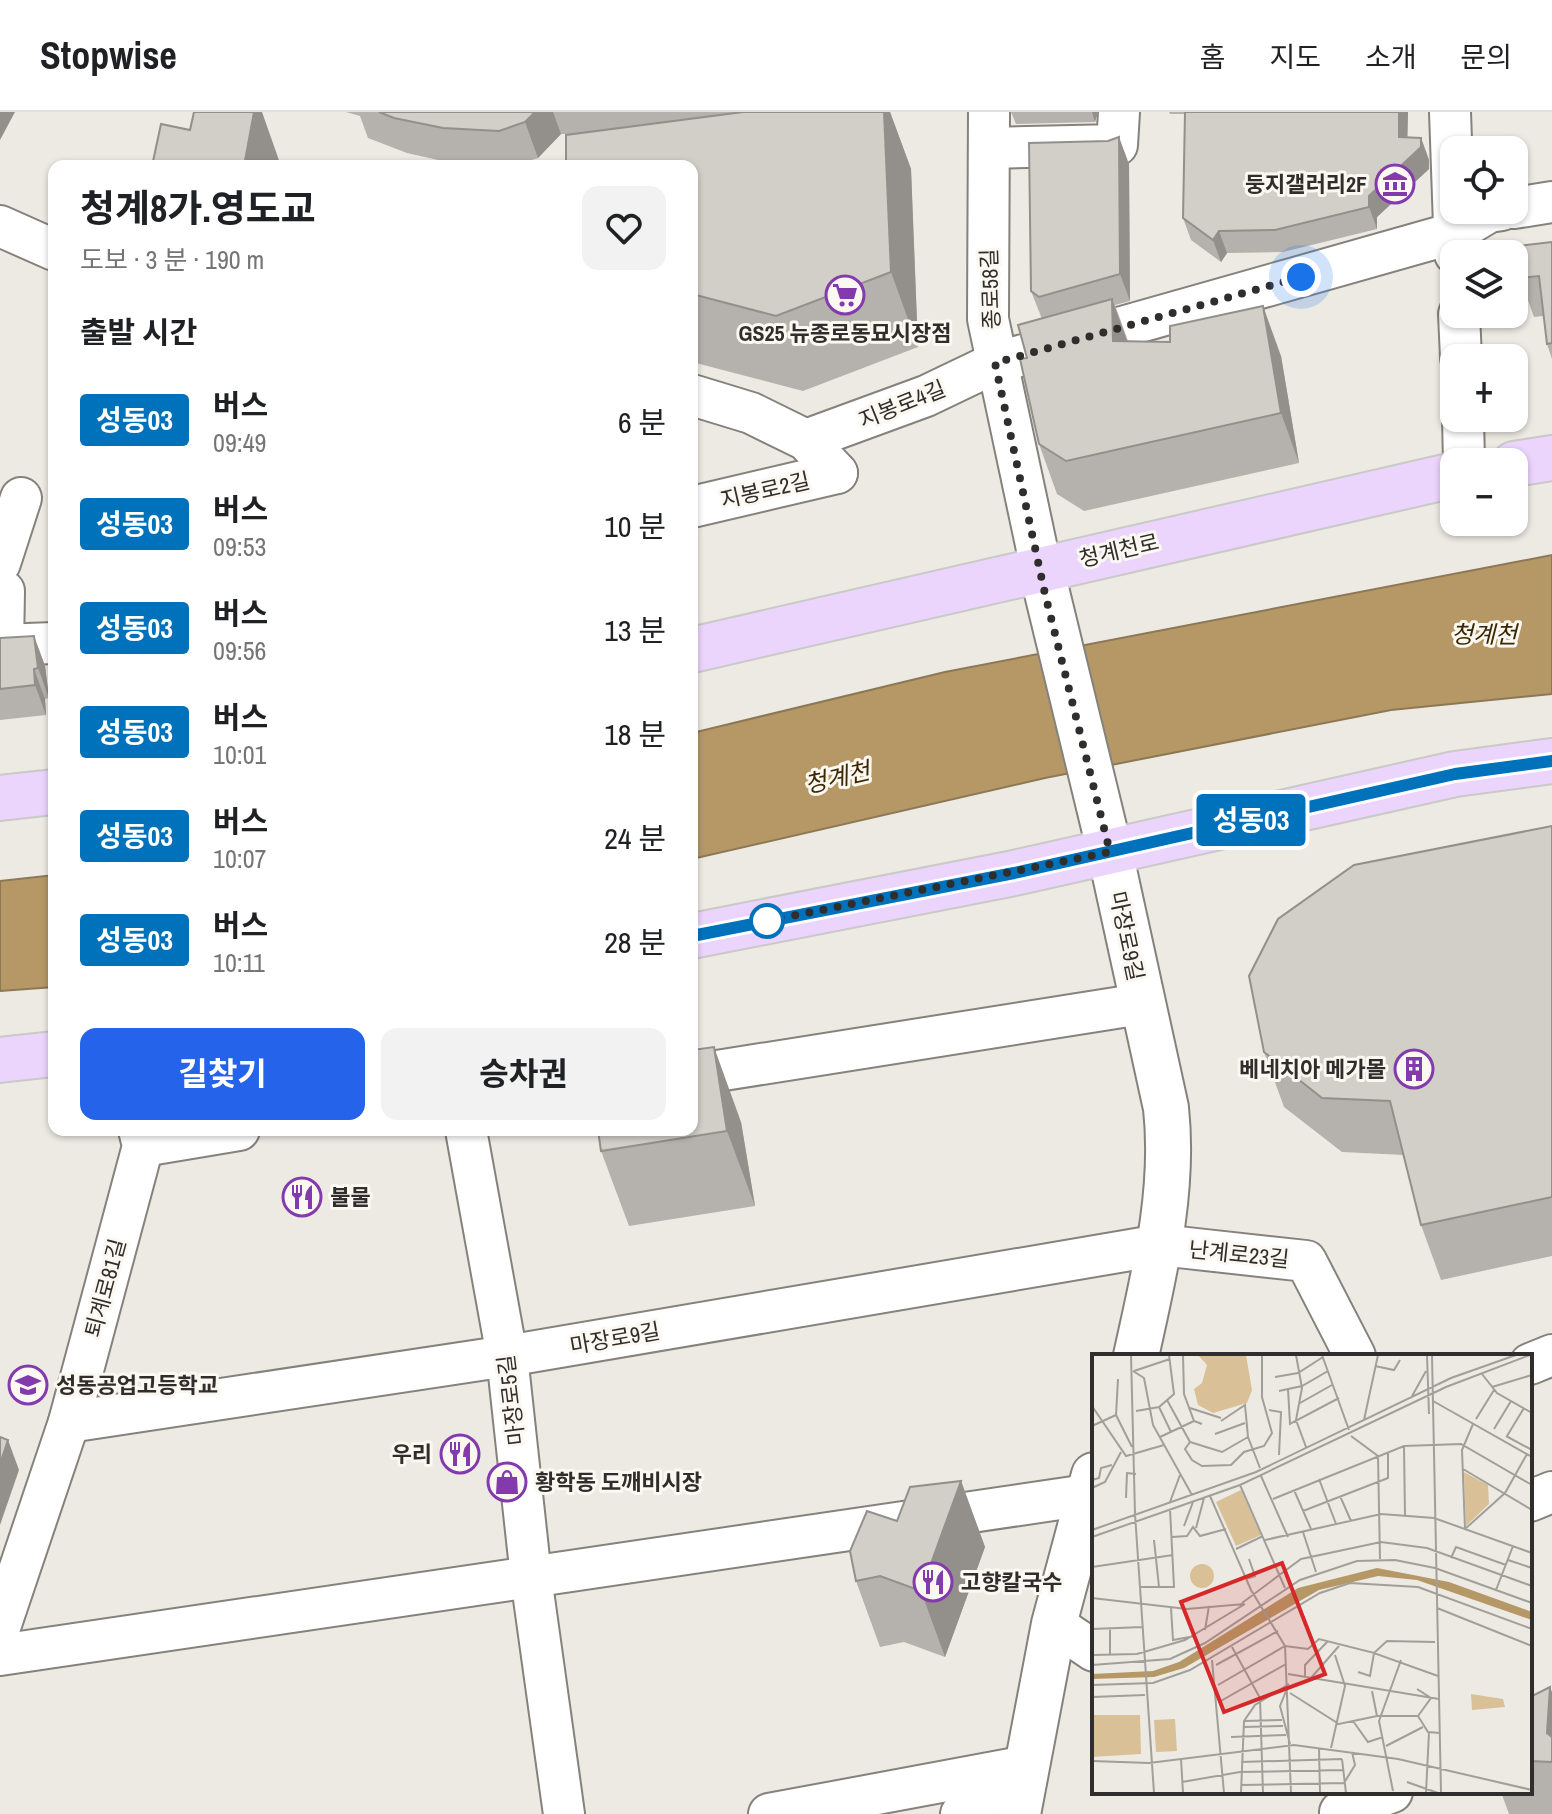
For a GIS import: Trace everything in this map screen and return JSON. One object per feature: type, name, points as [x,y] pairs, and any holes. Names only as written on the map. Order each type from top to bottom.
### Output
[{"type":"main road","points":[[1528,462],[1552,458]]},
{"type":"main road","name":"청계천로","points":[[698,649],[1440,478]]},
{"type":"main road","points":[[698,935],[1106,836],[1455,774],[1552,761]]},
{"type":"main road","points":[[0,798],[48,793]]},
{"type":"main road","points":[[0,1060],[48,1055]]},
{"type":"street","name":"종로58길","points":[[1041,568],[988,319],[989,130],[1117,145],[1119,112]]},
{"type":"street","points":[[1450,112],[1455,240]]},
{"type":"street","points":[[1528,206],[1552,202]]},
{"type":"street","name":"지봉로4길","points":[[1458,240],[1476,224]]},
{"type":"street","points":[[0,226],[48,247]]},
{"type":"street","name":"지봉로4길","points":[[806,440],[926,396],[995,363],[1440,247]]},
{"type":"street","points":[[698,397],[751,413],[806,440]]},
{"type":"street","name":"지봉로2길","points":[[698,506],[837,473],[806,440]]},
{"type":"street","points":[[0,563],[21,498]]},
{"type":"street","name":"마장로9길","points":[[1041,568],[1106,836],[1166,1108],[1170,1146],[1160,1245],[1136,1354]]},
{"type":"street","points":[[0,591],[4,591],[2,645],[48,643]]},
{"type":"street","name":"마장로9길","points":[[698,1074],[1141,1004]]},
{"type":"street","points":[[141,1138],[166,1136]]},
{"type":"street","name":"마장로5길","points":[[467,1136],[507,1356],[531,1577],[564,1814]]},
{"type":"street","name":"퇴계로81길","points":[[0,1627],[69,1422],[141,1138]]},
{"type":"street","name":"마장로9길","points":[[69,1422],[507,1356],[1160,1245]]},
{"type":"street","name":"난계로23길","points":[[1160,1245],[1306,1261],[1354,1354]]},
{"type":"street","points":[[1532,1363],[1552,1355]]},
{"type":"street","points":[[0,1655],[531,1577],[1090,1485],[1054,1624],[1018,1814]]},
{"type":"street","points":[[1532,1500],[1552,1492]]},
{"type":"street","points":[[1054,1624],[1092,1650]]},
{"type":"street","points":[[769,1814],[1027,1766]]},
{"type":"street","points":[[961,1814],[1027,1766]]},
{"type":"street","points":[[1332,1806],[1383,1794]]},
{"type":"water","name":"청계천","points":[[1552,555],[1552,694],[1391,710],[1045,778],[698,858],[698,732],[945,672]]},
{"type":"water","points":[[48,876],[48,987],[0,991],[0,881]]},
{"type":"building","points":[[194,112],[254,112],[245,160],[153,160],[161,124],[190,130]]},
{"type":"building","points":[[379,112],[535,112],[525,122],[499,131],[443,128]]},
{"type":"building","points":[[743,112],[884,112],[891,272],[776,316],[698,296],[698,160],[566,160],[566,135]]},
{"type":"building","points":[[1185,112],[1399,112],[1399,137],[1421,138],[1421,147],[1369,196],[1369,207],[1275,230],[1219,231],[1213,240],[1183,218]]},
{"type":"building","points":[[1119,137],[1120,274],[1039,297],[1031,291],[1029,143],[1108,141]]},
{"type":"building","points":[[1552,242],[1552,343],[1547,344],[1539,276],[1528,277],[1528,245]]},
{"type":"building","points":[[1112,299],[1113,341],[1170,342],[1170,326],[1263,306],[1281,413],[1066,461],[1039,444],[1020,359],[1027,358],[1018,325]]},
{"type":"building","points":[[34,636],[38,668],[34,669],[35,685],[0,689],[0,638]]},
{"type":"building","name":"베네치아 메가몰","points":[[1552,826],[1552,1197],[1421,1225],[1390,1101],[1322,1098],[1264,1052],[1249,976],[1278,919],[1354,865]]},
{"type":"building","points":[[714,1047],[727,1131],[698,1136],[698,1049]]},
{"type":"building","points":[[599,1136],[696,1136],[601,1151]]},
{"type":"building","points":[[0,1437],[8,1440],[0,1464]]},
{"type":"building","points":[[961,1481],[921,1591],[880,1576],[856,1581],[850,1551],[867,1511],[897,1521],[910,1487]]},
{"type":"building","points":[[1550,1687],[1547,1733],[1552,1737],[1552,1762],[1532,1761],[1532,1696]]},
{"type":"bus line","name":"성동03","points":[[698,935],[1014,873],[1455,774],[1552,761]]},
{"type":"place","name":"둥지갤러리2F","points":[[1395,184]]},
{"type":"place","name":"GS25 뉴종로동묘시장점","points":[[845,295]]},
{"type":"place","name":"베네치아 메가몰","points":[[1414,1069]]},
{"type":"place","name":"불물","points":[[302,1197]]},
{"type":"place","name":"성동공업고등학교","points":[[28,1385]]},
{"type":"place","name":"우리","points":[[460,1454]]},
{"type":"place","name":"황학동 도깨비시장","points":[[507,1482]]},
{"type":"place","name":"고향칼국수","points":[[933,1582]]},
{"type":"route","points":[[767,921],[1110,852],[1045,594],[995,363],[1301,277]]}]
